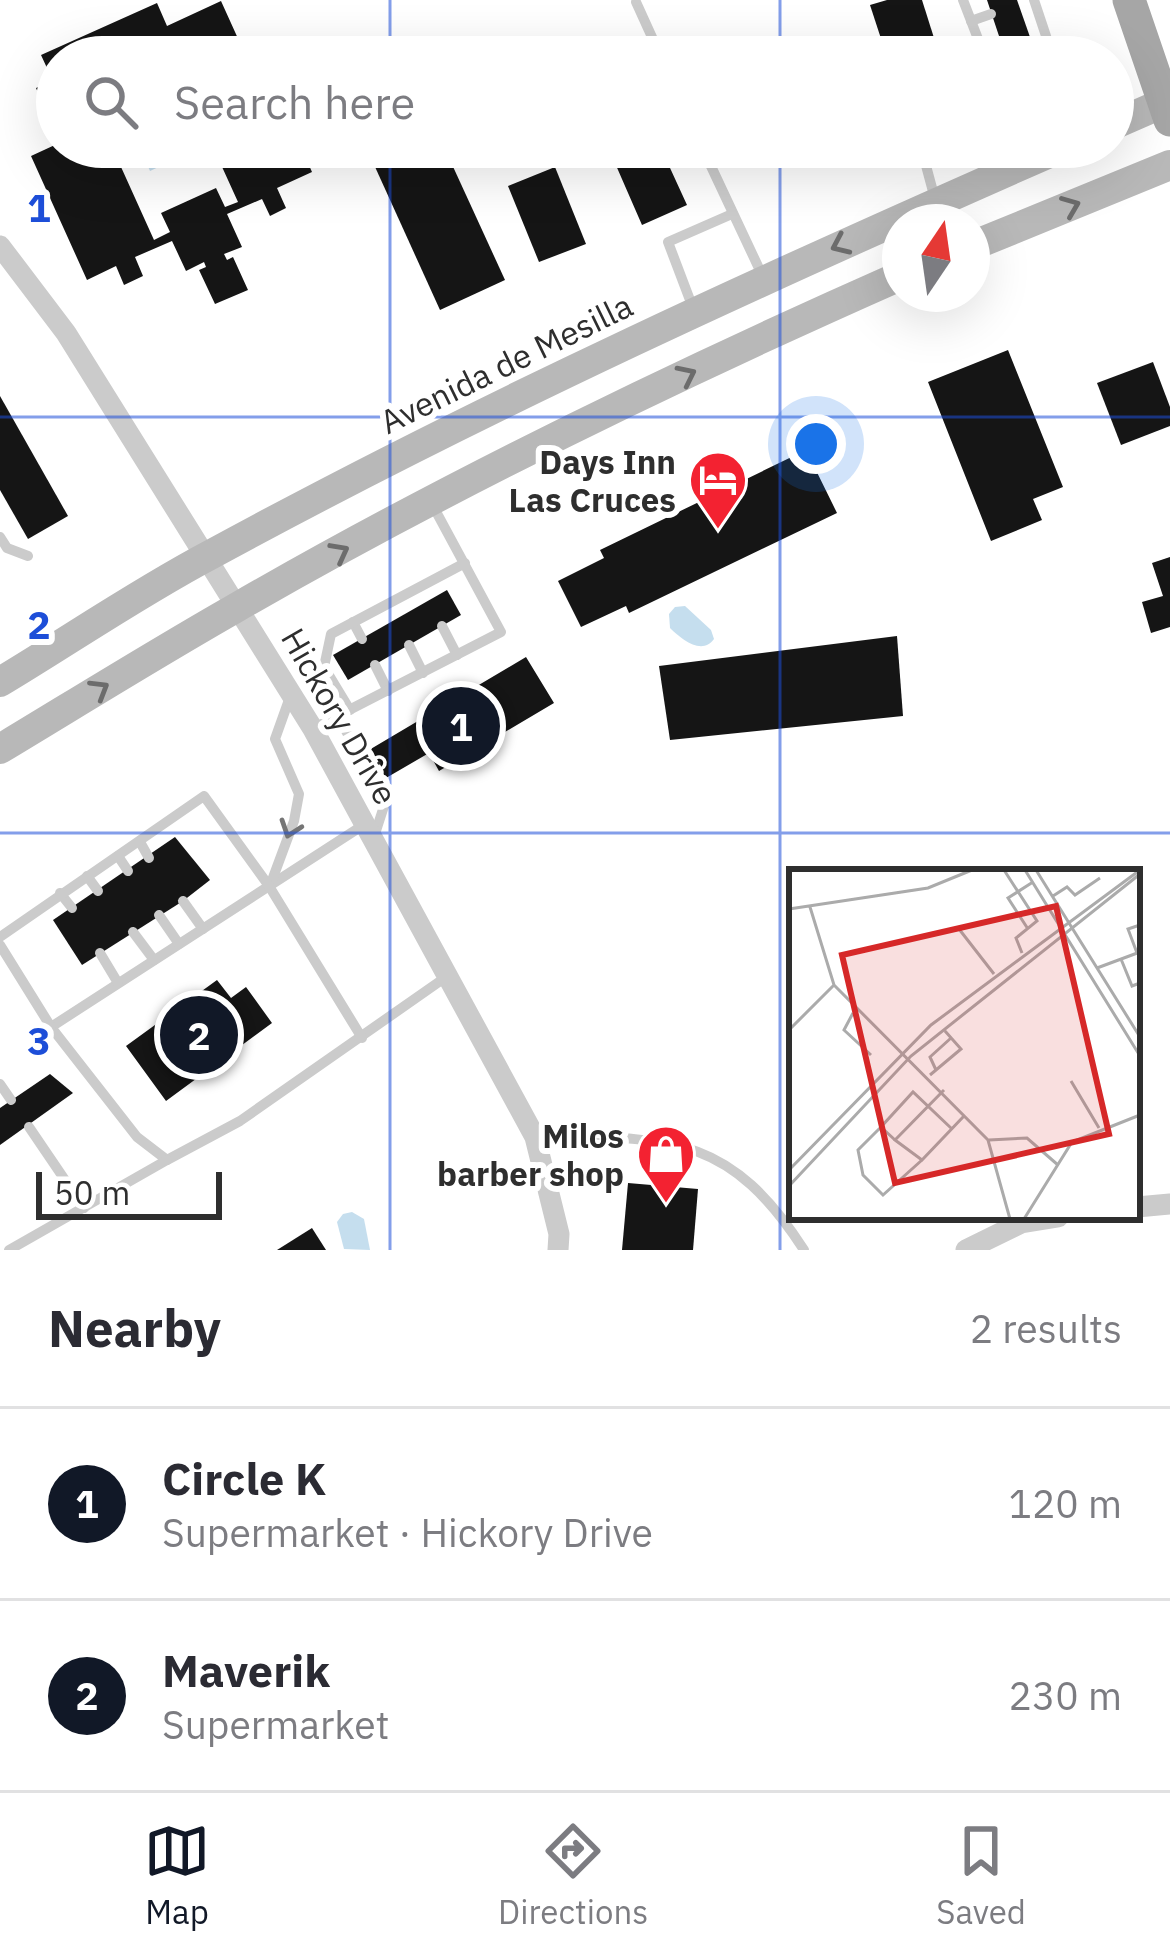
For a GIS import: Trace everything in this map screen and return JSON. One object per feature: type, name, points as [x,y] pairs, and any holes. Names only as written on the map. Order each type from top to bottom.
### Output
[{"type":"main road","points":[[1130,0],[1168,108],[1134,119]]},
{"type":"main road","points":[[990,239],[1170,165]]},
{"type":"main road","name":"Avenida de Mesilla","points":[[0,682],[206,557],[494,408],[694,311],[1015,168]]},
{"type":"main road","points":[[0,749],[237,607],[522,454],[882,284]]},
{"type":"main road","points":[[494,408],[522,454]]},
{"type":"street","name":"Hickory Drive","points":[[0,246],[67,333],[313,729],[535,1136],[559,1234],[558,1250]]},
{"type":"street","points":[[1140,1208],[1170,1204]]},
{"type":"street","points":[[966,1250],[1021,1223],[1040,1220]]},
{"type":"lane","points":[[964,0],[977,36]]},
{"type":"lane","points":[[1027,1],[1047,36]]},
{"type":"lane","points":[[636,2],[651,36]]},
{"type":"lane","points":[[971,21],[991,14]]},
{"type":"lane","points":[[1028,32],[1044,27]]},
{"type":"lane","points":[[712,168],[764,279]]},
{"type":"lane","points":[[927,168],[936,202]]},
{"type":"lane","points":[[694,311],[668,242],[733,214]]},
{"type":"lane","points":[[313,729],[501,632],[432,503]]},
{"type":"lane","points":[[0,537],[8,548],[28,556]]},
{"type":"lane","points":[[51,1027],[269,886],[369,832],[385,803],[324,667],[331,634],[465,563]]},
{"type":"lane","points":[[422,585],[429,600]]},
{"type":"lane","points":[[388,604],[395,619]]},
{"type":"lane","points":[[353,622],[362,639]]},
{"type":"lane","points":[[442,626],[457,655]]},
{"type":"lane","points":[[409,645],[423,673]]},
{"type":"lane","points":[[375,665],[388,691]]},
{"type":"lane","points":[[269,886],[294,821],[299,794],[275,739],[291,694]]},
{"type":"lane","points":[[167,1160],[137,1137],[51,1027],[0,941],[60,893],[204,796],[269,886],[362,1038]]},
{"type":"lane","points":[[140,842],[149,858]]},
{"type":"lane","points":[[118,856],[128,871]]},
{"type":"lane","points":[[87,876],[98,891]]},
{"type":"lane","points":[[60,893],[72,908]]},
{"type":"lane","points":[[183,902],[203,928]]},
{"type":"lane","points":[[158,914],[179,944]]},
{"type":"lane","points":[[133,932],[154,960]]},
{"type":"lane","points":[[100,953],[118,983]]},
{"type":"lane","points":[[9,1250],[240,1121],[447,976]]},
{"type":"lane","points":[[0,1084],[11,1100]]},
{"type":"lane","points":[[29,1127],[84,1208]]},
{"type":"lane","points":[[535,1136],[691,1146],[742,1173],[804,1250]]},
{"type":"water","points":[[685,606],[711,630],[714,639],[709,644],[692,644],[670,628],[669,614]]},
{"type":"water","points":[[352,1212],[364,1219],[370,1250],[344,1249],[337,1222]]},
{"type":"building","points":[[922,0],[933,36],[880,36],[870,5]]},
{"type":"building","points":[[987,0],[1017,0],[1030,36],[999,36]]},
{"type":"building","points":[[221,1],[237,36],[83,36],[157,3],[167,26]]},
{"type":"building","points":[[36,168],[121,168],[154,240],[170,232],[161,213],[216,188],[225,207],[238,202],[223,168],[310,168],[312,172],[277,188],[286,208],[270,216],[262,199],[227,214],[242,247],[224,254],[227,260],[233,257],[248,290],[215,304],[199,270],[206,267],[204,262],[186,271],[172,241],[135,257],[143,276],[124,285],[116,266],[87,280]]},
{"type":"building","points":[[376,168],[454,168],[505,280],[440,310]]},
{"type":"building","points":[[555,168],[586,244],[539,262],[508,186]]},
{"type":"building","points":[[617,168],[670,168],[687,205],[642,225]]},
{"type":"building","points":[[1008,350],[1063,487],[1033,499],[1042,520],[991,541],[928,382]]},
{"type":"building","points":[[1153,362],[1170,407],[1170,426],[1121,445],[1097,383]]},
{"type":"building","points":[[0,396],[68,516],[28,539],[0,490]]},
{"type":"building","name":"Days Inn Las Cruces","points":[[806,450],[837,513],[629,613],[626,606],[581,627],[558,581],[604,558],[600,550]]},
{"type":"building","points":[[1170,557],[1170,627],[1151,633],[1142,602],[1163,596],[1152,563]]},
{"type":"building","points":[[447,590],[461,615],[348,680],[333,655]]},
{"type":"building","points":[[897,636],[903,716],[670,740],[659,666]]},
{"type":"building","points":[[526,657],[554,703],[439,771],[429,753],[386,778],[369,750]]},
{"type":"building","points":[[175,837],[210,880],[82,965],[53,920]]},
{"type":"building","points":[[217,980],[231,998],[246,987],[272,1023],[166,1101],[126,1046]]},
{"type":"building","points":[[50,1074],[73,1093],[0,1145],[0,1108]]},
{"type":"building","points":[[628,1183],[698,1189],[693,1250],[622,1250]]},
{"type":"building","points":[[312,1228],[326,1250],[277,1250]]},
{"type":"place","name":"Days Inn Las Cruces","points":[[718,531]]},
{"type":"place","name":"Circle K","points":[[461,726]]},
{"type":"place","name":"Maverik","points":[[199,1035]]},
{"type":"place","name":"Milos barber shop","points":[[666,1205]]}]
